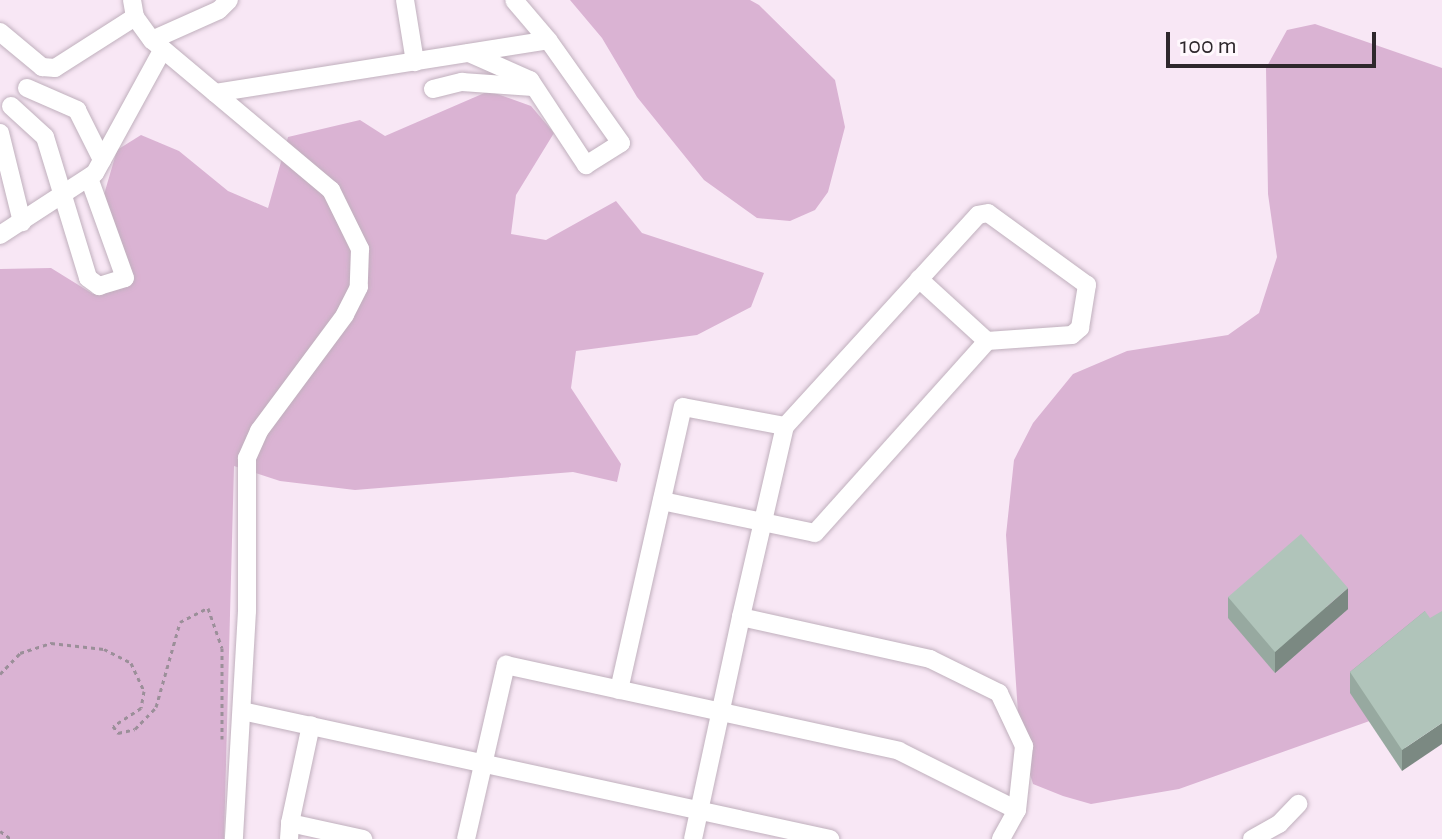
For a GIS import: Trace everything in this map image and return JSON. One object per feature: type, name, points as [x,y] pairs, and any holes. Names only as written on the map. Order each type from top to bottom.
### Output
[{"type":"street","points":[[0,235],[89,178],[102,160],[158,44],[219,10],[229,0]]},
{"type":"street","points":[[405,0],[415,62]]},
{"type":"street","points":[[469,53],[530,80],[586,165],[621,143],[548,40],[514,0]]},
{"type":"street","points":[[3,41],[42,67],[67,64],[133,8],[158,44],[331,190],[360,249],[359,287],[345,315],[259,431],[247,458],[242,711],[234,839]]},
{"type":"street","points":[[215,93],[548,40]]},
{"type":"street","points":[[42,67],[6,113],[45,137],[60,199],[88,278],[99,286],[125,278],[89,178]]},
{"type":"street","points":[[433,89],[462,82],[534,87]]},
{"type":"street","points":[[27,88],[77,110],[102,160]]},
{"type":"street","points":[[0,133],[22,222]]},
{"type":"street","points":[[662,501],[763,522],[815,533],[987,341],[1072,335],[1080,328],[1087,285],[988,213],[978,215],[785,426],[763,522],[741,617],[693,839]]},
{"type":"street","points":[[919,279],[987,341]]},
{"type":"street","points":[[619,690],[683,407],[785,426]]},
{"type":"street","points":[[741,617],[930,659],[999,693],[1024,746],[1017,810],[1001,839]]},
{"type":"street","points":[[466,839],[506,665],[899,751],[1017,810]]},
{"type":"street","points":[[242,711],[700,808],[830,839]]},
{"type":"street","points":[[311,725],[290,831],[363,839]]},
{"type":"street","points":[[1252,839],[1279,824],[1298,804]]},
{"type":"path","points":[[0,674],[20,653],[51,643],[104,649],[131,663],[144,691],[141,708],[113,726],[118,733],[135,729],[156,707],[180,622],[208,608],[222,648],[223,744]]},
{"type":"path","points":[[0,831],[11,839]]},
{"type":"shaded area","points":[[570,0],[750,0],[759,5],[835,80],[845,127],[828,192],[815,210],[790,221],[757,218],[704,180],[637,97],[602,38]]},
{"type":"shaded area","points":[[1315,24],[1442,68],[1442,704],[1406,708],[1179,789],[1091,804],[1063,796],[1033,784],[1020,743],[1006,535],[1014,460],[1033,423],[1073,374],[1127,351],[1228,335],[1259,313],[1277,257],[1268,194],[1266,68],[1287,30]]},
{"type":"shaded area","points":[[489,91],[531,106],[554,133],[516,195],[511,234],[546,240],[616,201],[642,233],[764,273],[751,307],[697,335],[576,351],[571,388],[621,464],[617,482],[573,472],[355,490],[280,481],[234,466],[224,839],[0,839],[0,269],[51,268],[93,294],[132,283],[103,198],[117,150],[141,135],[179,151],[228,191],[268,208],[288,137],[360,120],[385,136]]},
{"type":"building","points":[[1301,534],[1348,588],[1275,652],[1228,597]]},
{"type":"building","points":[[1425,611],[1430,618],[1442,611],[1442,723],[1402,750],[1350,672]]}]
